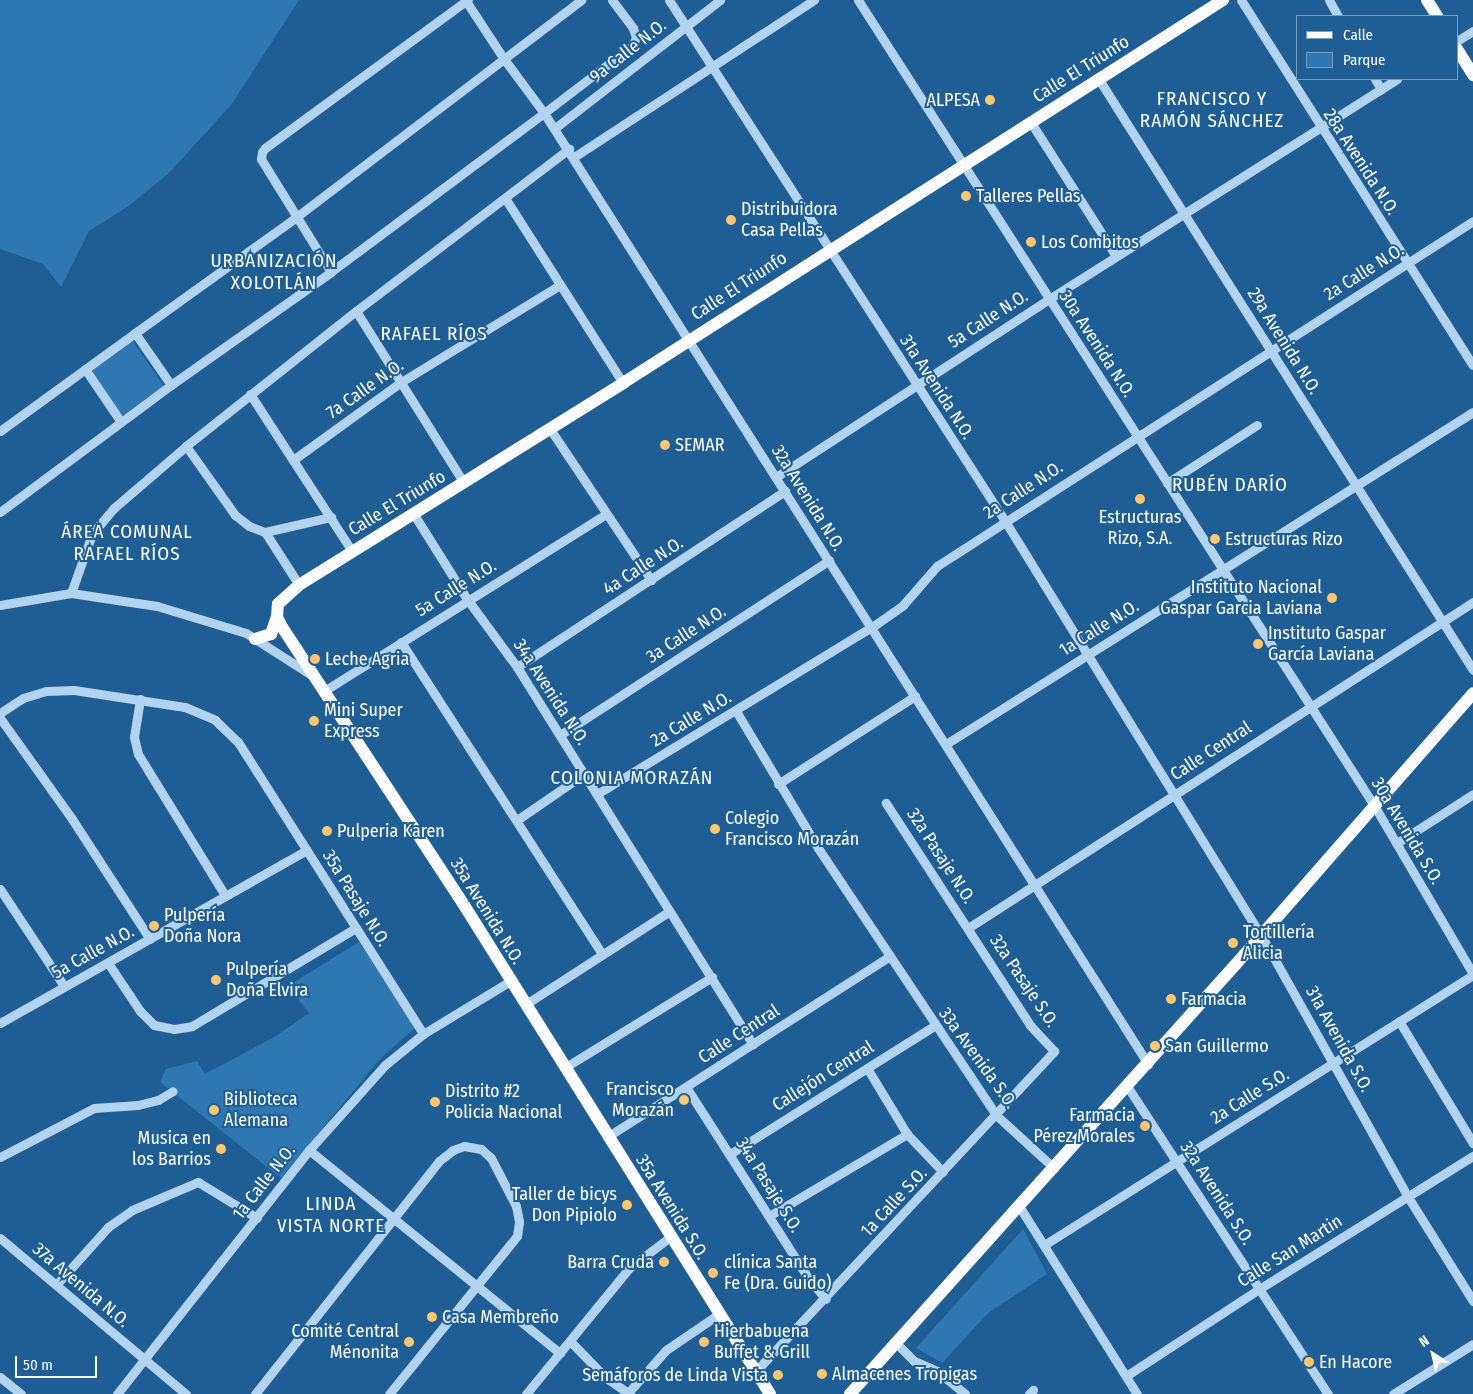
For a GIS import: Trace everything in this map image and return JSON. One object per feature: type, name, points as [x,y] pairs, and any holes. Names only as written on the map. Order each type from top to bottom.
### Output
[{"type":"main road","name":"Calle El Triunfo","points":[[254,639],[272,634],[277,610],[299,585],[623,383],[1030,121],[1223,0]]},
{"type":"main road","points":[[1427,0],[1436,15]]},
{"type":"main road","points":[[1458,51],[1473,75]]},
{"type":"main road","name":"35a Avenida N.O.","points":[[277,610],[324,691],[526,1004],[607,1136]]},
{"type":"main road","points":[[850,1394],[1148,1064],[1470,698]]},
{"type":"main road","name":"35a Avenida S.O.","points":[[607,1136],[755,1372]]},
{"type":"main road","points":[[755,1372],[763,1394]]},
{"type":"main road","points":[[755,1372],[770,1394]]},
{"type":"street","points":[[331,272],[295,218],[261,159],[265,148],[467,0]]},
{"type":"street","name":"32a Avenida N.O.","points":[[467,0],[504,59],[569,149],[1035,884]]},
{"type":"street","points":[[0,432],[295,218],[581,0]]},
{"type":"street","points":[[1,510],[171,384],[331,272],[633,45],[636,36],[633,28],[612,0]]},
{"type":"street","name":"31a Avenida N.O.","points":[[670,0],[828,250],[1005,521],[1174,794]]},
{"type":"street","name":"9a Calle N.O.","points":[[555,128],[720,0]]},
{"type":"street","points":[[574,157],[814,0]]},
{"type":"street","name":"30a Avenida N.O.","points":[[858,0],[1310,706]]},
{"type":"street","name":"28a Avenida N.O.","points":[[1241,0],[1319,128],[1473,365]]},
{"type":"street","points":[[1329,0],[1337,15]]},
{"type":"street","points":[[1458,41],[1473,31]]},
{"type":"street","name":"29a Avenida N.O.","points":[[1098,78],[1473,670]]},
{"type":"street","points":[[1376,80],[1381,89]]},
{"type":"street","name":"5a Calle N.O.","points":[[776,477],[1116,256],[1396,80]]},
{"type":"street","points":[[1030,121],[1116,256]]},
{"type":"street","points":[[71,593],[86,547],[100,522],[186,446],[250,394],[569,149]]},
{"type":"street","points":[[505,198],[623,383]]},
{"type":"street","name":"2a Calle N.O.","points":[[597,794],[872,627],[903,605],[937,566],[1473,221]]},
{"type":"street","name":"7a Calle N.O.","points":[[293,460],[401,382],[560,285]]},
{"type":"street","points":[[356,311],[464,483]]},
{"type":"street","points":[[135,333],[171,384]]},
{"type":"street","points":[[85,369],[121,422]]},
{"type":"street","points":[[250,394],[352,551]]},
{"type":"street","name":"1a Calle N.O.","points":[[946,744],[1473,412]]},
{"type":"street","points":[[1167,482],[1257,425]]},
{"type":"street","points":[[550,429],[651,580]]},
{"type":"street","points":[[186,446],[234,514],[249,526],[265,532],[331,517]]},
{"type":"street","name":"4a Calle N.O.","points":[[517,667],[785,491]]},
{"type":"street","name":"34a Avenida N.O.","points":[[412,513],[468,599],[517,667],[753,1044]]},
{"type":"street","name":"5a Calle N.O.","points":[[324,691],[606,514]]},
{"type":"street","points":[[265,532],[299,585]]},
{"type":"street","name":"3a Calle N.O.","points":[[560,735],[829,560]]},
{"type":"street","points":[[0,605],[71,593],[157,606],[246,633],[316,677]]},
{"type":"street","name":"Calle Central","points":[[968,928],[1473,602]]},
{"type":"street","points":[[402,642],[602,954]]},
{"type":"street","name":"35a Pasaje N.O.","points":[[0,713],[23,698],[46,691],[74,690],[140,698],[185,707],[215,720],[238,742],[423,1034]]},
{"type":"street","points":[[778,784],[915,696]]},
{"type":"street","points":[[140,698],[134,737],[138,754],[224,894]]},
{"type":"street","name":"30a Avenida S.O.","points":[[1310,706],[1397,843],[1473,974]]},
{"type":"street","name":"33a Avenida S.O.","points":[[736,711],[778,784],[934,1026],[996,1115],[1054,1168]]},
{"type":"street","points":[[0,718],[72,819],[150,939]]},
{"type":"street","points":[[517,820],[584,774]]},
{"type":"street","name":"31a Avenida S.O.","points":[[1174,794],[1261,935],[1334,1062],[1408,1197],[1473,1301]]},
{"type":"street","points":[[1397,843],[1473,794]]},
{"type":"street","name":"32a Pasaje N.O.","points":[[886,803],[968,928]]},
{"type":"street","name":"5a Calle N.O.","points":[[0,1024],[64,986],[150,939],[224,894],[306,850]]},
{"type":"street","points":[[1035,884],[1148,1064]]},
{"type":"street","points":[[0,889],[64,986]]},
{"type":"street","points":[[526,1004],[670,911]]},
{"type":"street","points":[[108,963],[140,1011],[154,1025],[174,1029],[192,1026],[356,928]]},
{"type":"street","name":"32a Pasaje S.O.","points":[[968,928],[1030,1026],[1054,1051]]},
{"type":"street","name":"Calle Central","points":[[607,1136],[888,956]]},
{"type":"street","name":"2a Calle S.O.","points":[[1044,1245],[1473,974]]},
{"type":"street","points":[[564,1068],[712,977]]},
{"type":"street","name":"1a Calle N.O.","points":[[117,1394],[146,1360],[309,1150],[385,1065],[423,1034],[510,981]]},
{"type":"street","points":[[1399,1021],[1473,1143]]},
{"type":"street","name":"Callejón Central","points":[[730,1154],[934,1026]]},
{"type":"street","name":"1a Calle S.O.","points":[[755,1372],[826,1299],[1054,1051]]},
{"type":"street","points":[[867,1068],[907,1134],[943,1172]]},
{"type":"street","name":"32a Avenida S.O.","points":[[1128,1086],[1328,1394]]},
{"type":"street","name":"34a Pasaje S.O.","points":[[686,1087],[809,1279],[826,1299]]},
{"type":"street","points":[[0,1157],[94,1108],[158,1100],[173,1091]]},
{"type":"street","points":[[769,1216],[907,1134]]},
{"type":"street","points":[[255,1394],[439,1161],[452,1150],[464,1146],[481,1149],[496,1166],[516,1206],[519,1222],[517,1236],[390,1394]]},
{"type":"street","points":[[309,1150],[393,1220],[560,1353]]},
{"type":"street","name":"Calle San Martin","points":[[1126,1376],[1259,1289],[1473,1156]]},
{"type":"street","points":[[56,1285],[108,1227],[132,1210],[198,1182],[256,1218]]},
{"type":"street","points":[[1019,1206],[1137,1394]]},
{"type":"street","points":[[526,1394],[629,1268],[670,1236]]},
{"type":"street","name":"37a Avenida N.O.","points":[[0,1238],[186,1394]]},
{"type":"street","points":[[570,1341],[605,1377],[628,1393],[666,1350],[719,1314]]},
{"type":"street","points":[[896,1343],[914,1361],[937,1371],[965,1394]]},
{"type":"street","points":[[1392,1394],[1473,1344]]},
{"type":"street","points":[[0,1377],[21,1394]]},
{"type":"green space","points":[[0,0],[299,0],[231,105],[169,173],[130,205],[89,231],[61,287],[43,264],[0,249]]},
{"type":"green space","points":[[132,340],[164,386],[122,416],[90,371]]},
{"type":"green space","points":[[359,942],[415,1028],[380,1059],[281,1178],[160,1082],[166,1069],[197,1061],[205,1074],[276,1036],[309,1013],[288,986]]},
{"type":"green space","points":[[1023,1229],[1047,1274],[988,1313],[942,1363],[916,1348]]},
{"type":"place","name":"ALPESA","points":[[990,100]]},
{"type":"place","name":"Talleres Pellas","points":[[966,196]]},
{"type":"place","name":"Distribuidora Casa Pellas","points":[[731,220]]},
{"type":"place","name":"Los Combitos","points":[[1031,242]]},
{"type":"place","name":"SEMAR","points":[[665,445]]},
{"type":"place","name":"Estructuras Rizo, S.A.","points":[[1140,499]]},
{"type":"place","name":"Estructuras Rizo","points":[[1215,539]]},
{"type":"place","name":"Instituto Nacional Gaspar Garcia Laviana","points":[[1332,598]]},
{"type":"place","name":"Instituto Gaspar García Laviana","points":[[1258,644]]},
{"type":"place","name":"Leche Agria","points":[[315,659]]},
{"type":"place","name":"Mini Super Express","points":[[314,721]]},
{"type":"place","name":"Colegio Francisco Morazán","points":[[715,829]]},
{"type":"place","name":"Pulperia Karen","points":[[327,831]]},
{"type":"place","name":"Pulpería Doña Nora","points":[[154,926]]},
{"type":"place","name":"Tortillería Alicia","points":[[1233,943]]},
{"type":"place","name":"Pulpería Doña Elvira","points":[[216,980]]},
{"type":"place","name":"Farmacia","points":[[1171,999]]},
{"type":"place","name":"San Guillermo","points":[[1155,1046]]},
{"type":"place","name":"Francisco Morazán","points":[[684,1100]]},
{"type":"place","name":"Distrito #2 Policia Nacional","points":[[435,1102]]},
{"type":"place","name":"Biblioteca Alemana","points":[[214,1110]]},
{"type":"place","name":"Farmacia Pérez Morales","points":[[1145,1126]]},
{"type":"place","name":"Musica en los Barrios","points":[[221,1149]]},
{"type":"place","name":"Taller de bicys Don Pipiolo","points":[[627,1205]]},
{"type":"place","name":"Barra Cruda","points":[[664,1262]]},
{"type":"place","name":"clínica Santa Fe (Dra. Guido)","points":[[713,1273]]},
{"type":"place","name":"Casa Membreño","points":[[432,1317]]},
{"type":"place","name":"Comité Central Ménonita","points":[[409,1342]]},
{"type":"place","name":"Hierbabuena Buffet & Grill","points":[[704,1342]]},
{"type":"place","name":"En Hacore","points":[[1309,1362]]},
{"type":"place","name":"Almacenes Tropigas","points":[[822,1374]]},
{"type":"place","name":"Semáforos de Linda Vista","points":[[778,1375]]},
{"type":"district","name":"FRANCISCO Y RAMÓN SÁNCHEZ","points":[[1212,110]]},
{"type":"district","name":"URBANIZACIÓN XOLOTLÁN","points":[[274,272]]},
{"type":"district","name":"RAFAEL RÍOS","points":[[434,334]]},
{"type":"district","name":"RUBÉN DARÍO","points":[[1230,485]]},
{"type":"district","name":"ÁREA COMUNAL RAFAEL RÍOS","points":[[127,543]]},
{"type":"district","name":"COLONIA MORAZÁN","points":[[632,778]]},
{"type":"district","name":"LINDA VISTA NORTE","points":[[331,1215]]}]
